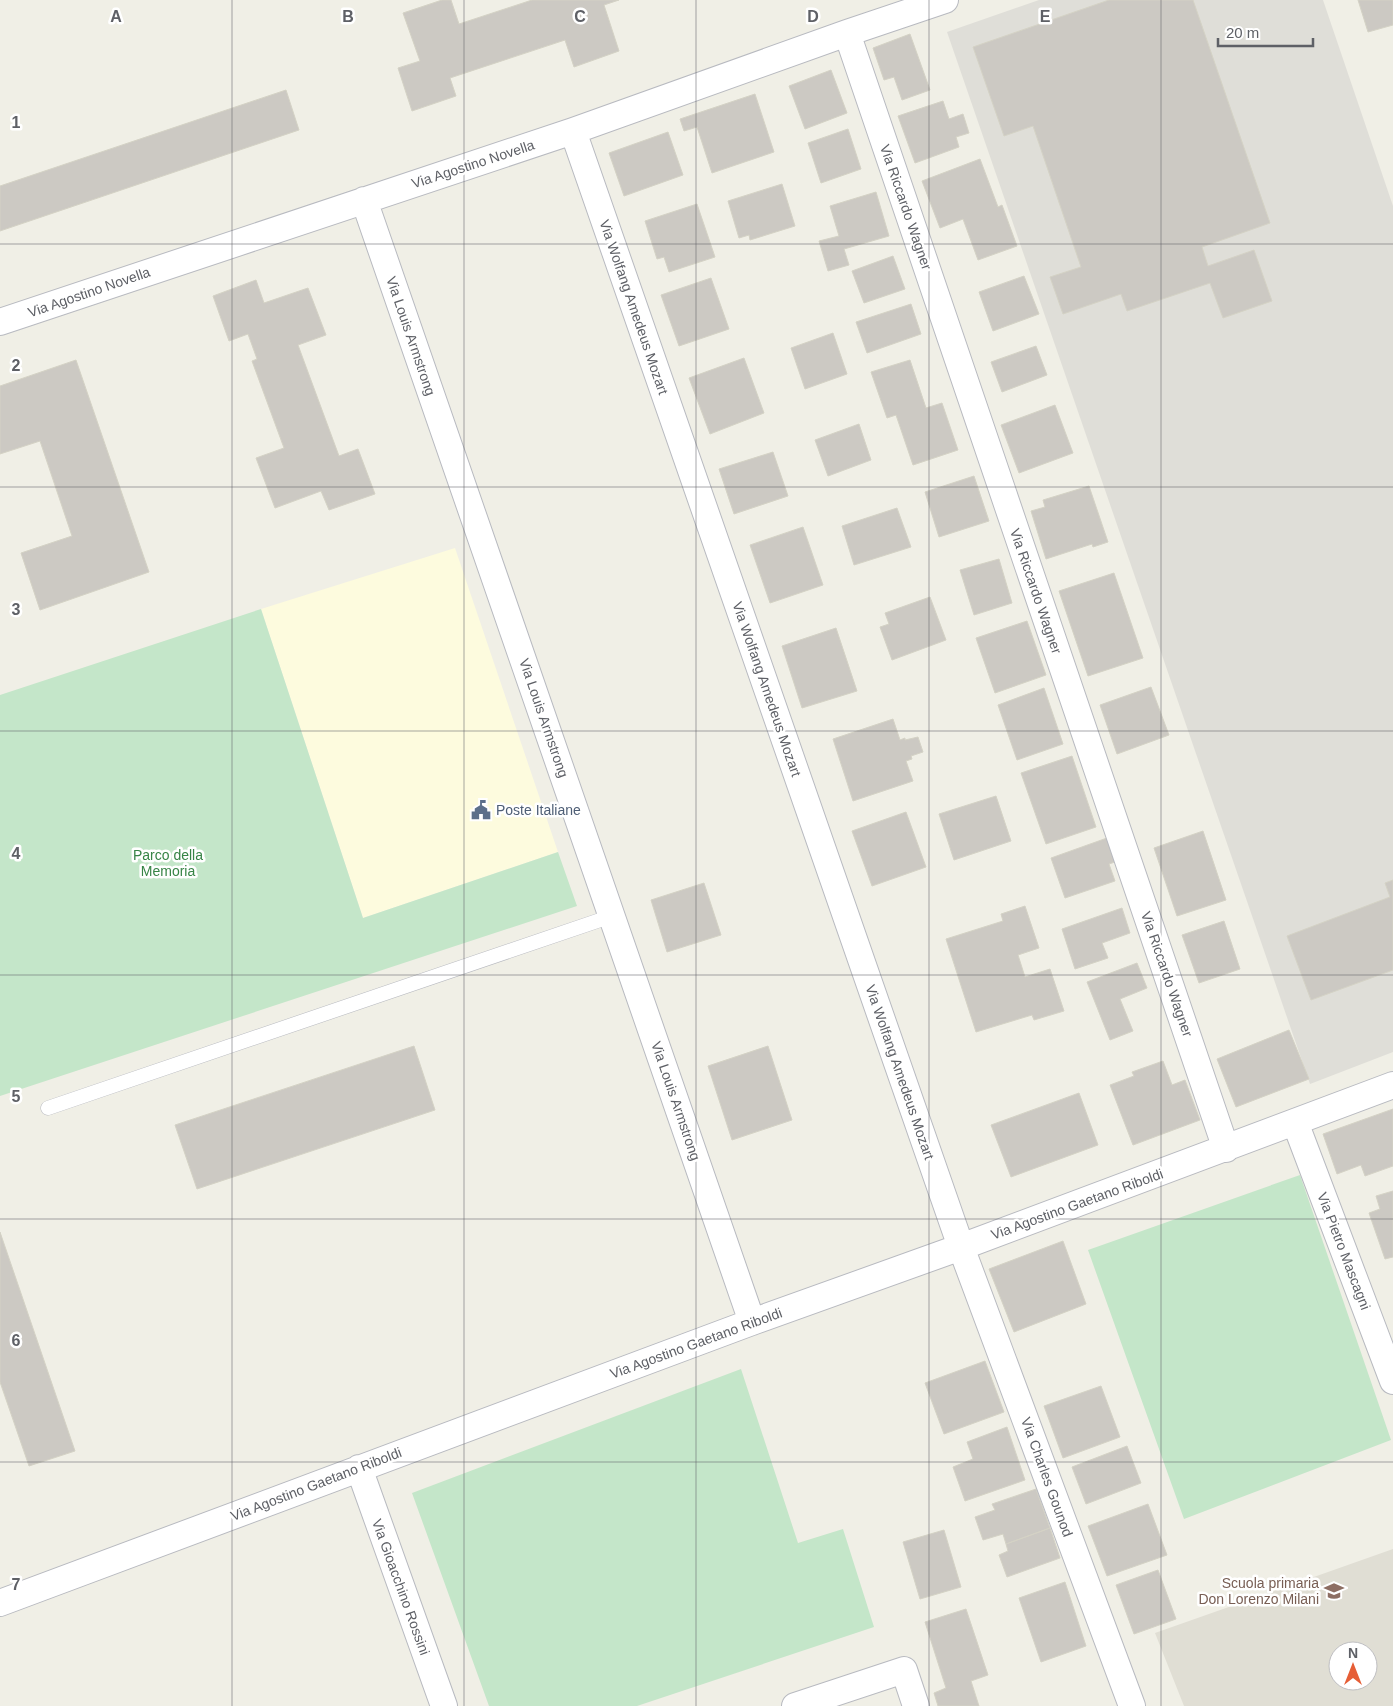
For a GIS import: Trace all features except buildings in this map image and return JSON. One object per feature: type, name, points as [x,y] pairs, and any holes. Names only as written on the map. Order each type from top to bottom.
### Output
[{"type":"street","name":"Via Agostino Novella","points":[[0,322],[573,131],[945,0]]},
{"type":"street","name":"Via Riccardo Wagner","points":[[847,33],[1226,1148]]},
{"type":"street","name":"Via Wolfang Amedeus Mozart","points":[[573,131],[961,1247]]},
{"type":"street","name":"Via Louis Armstrong","points":[[364,200],[752,1322]]},
{"type":"street","name":"Via Agostino Gaetano Riboldi","points":[[0,1603],[1393,1085]]},
{"type":"street","name":"Via Pietro Mascagni","points":[[1295,1122],[1393,1381]]},
{"type":"street","name":"Via Charles Gounod","points":[[961,1247],[1132,1706]]},
{"type":"street","name":"Via Gioacchino Rossini","points":[[359,1468],[444,1706]]},
{"type":"street","points":[[795,1706],[904,1670],[916,1706]]},
{"type":"lane","points":[[48,1108],[612,916]]},
{"type":"shaded area","points":[[1039,0],[1323,0],[1393,206],[1393,1052],[1310,1084],[947,32]]},
{"type":"shaded area","points":[[455,548],[558,852],[363,918],[261,609]]},
{"type":"shaded area","name":"Scuola primaria Don Lorenzo Milani","points":[[1393,1549],[1393,1706],[1184,1706],[1155,1633]]},
{"type":"green space","name":"Parco della Memoria","points":[[261,609],[363,918],[558,852],[577,906],[0,1096],[0,695]]},
{"type":"green space","points":[[1300,1175],[1391,1440],[1184,1519],[1088,1250]]},
{"type":"green space","points":[[741,1369],[798,1543],[843,1529],[874,1627],[637,1706],[489,1706],[412,1493]]},
{"type":"place","name":"Poste Italiane","points":[[481,810]]},
{"type":"place","name":"Scuola primaria Don Lorenzo Milani","points":[[1334,1591]]}]
